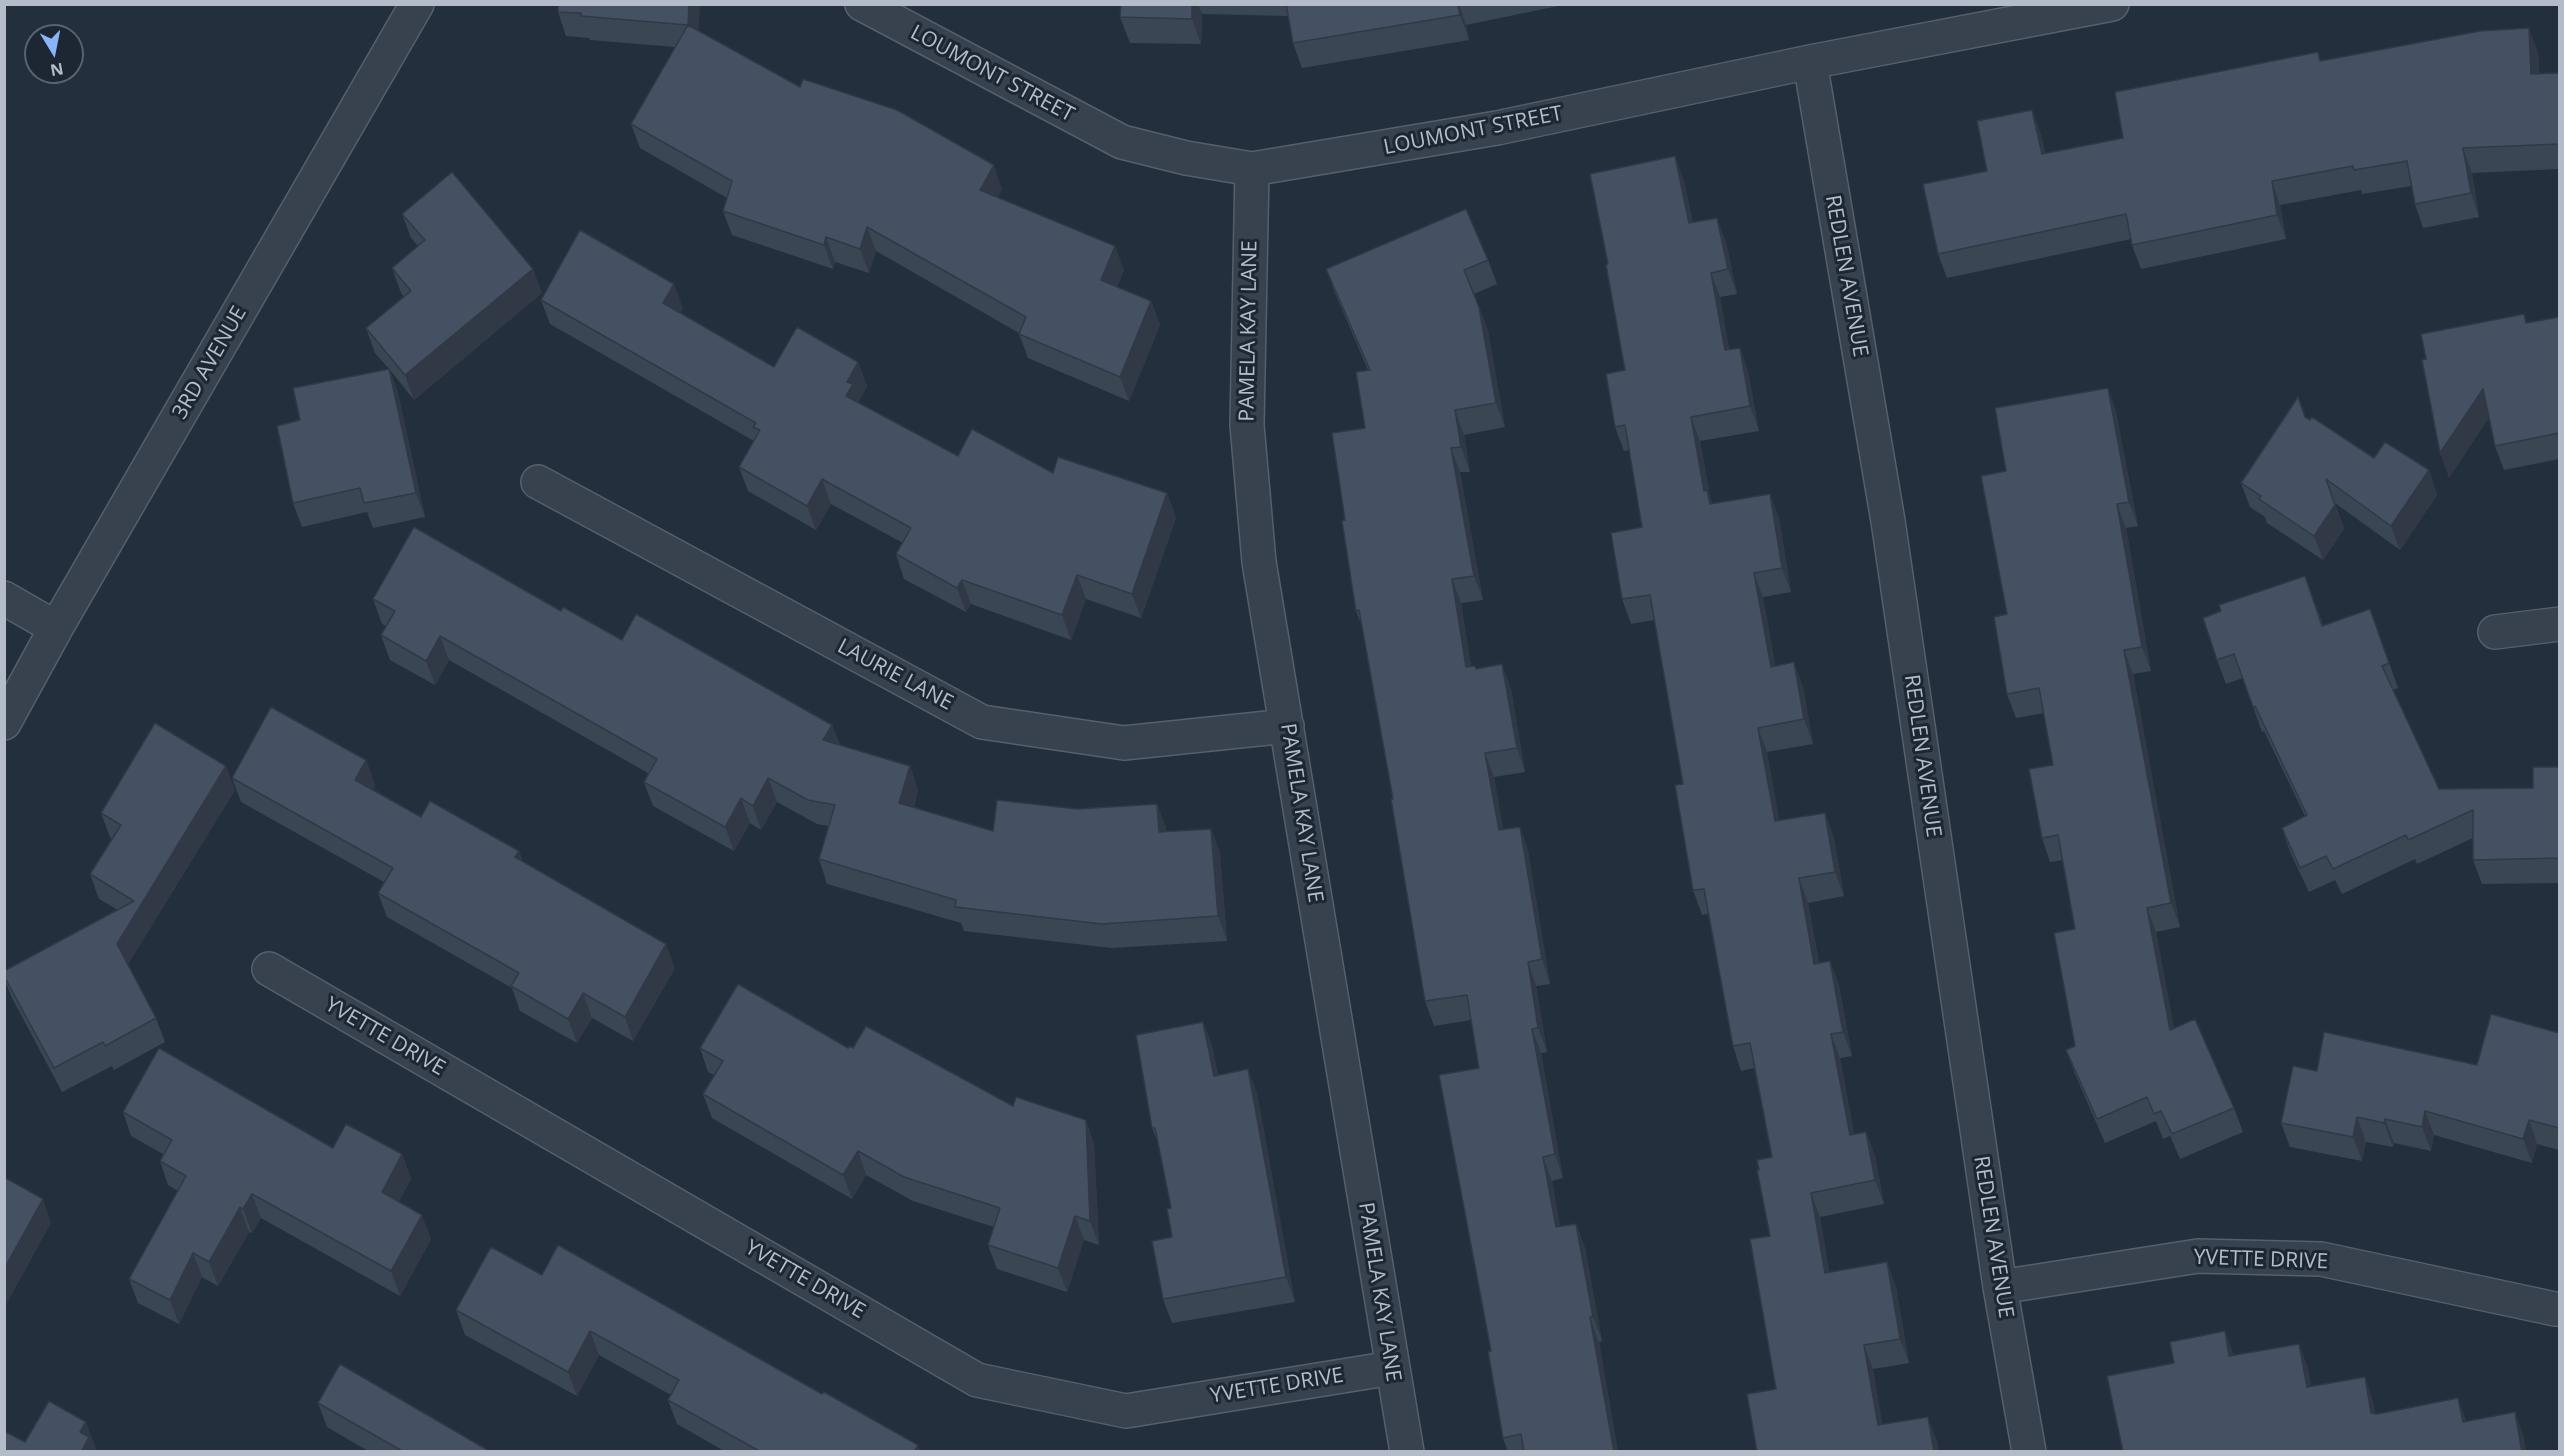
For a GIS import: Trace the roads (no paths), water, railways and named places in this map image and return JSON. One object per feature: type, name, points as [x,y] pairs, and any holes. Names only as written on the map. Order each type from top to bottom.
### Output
[{"type":"street","name":"3RD AVENUE","points":[[4,723],[56,628],[417,4]]},
{"type":"street","name":"LOUMONT STREET","points":[[862,4],[1122,142],[1186,158],[1252,169],[1497,128],[1810,62],[2112,4]]},
{"type":"street","name":"REDLEN AVENUE","points":[[1810,62],[1888,521],[2000,1287],[2029,1452]]},
{"type":"street","name":"PAMELA KAY LANE","points":[[1252,169],[1247,425],[1259,562],[1407,1452]]},
{"type":"street","name":"LAURIE LANE","points":[[538,482],[982,722],[1124,743],[1287,726]]},
{"type":"street","points":[[4,598],[56,628]]},
{"type":"street","points":[[2495,632],[2559,624]]},
{"type":"street","name":"YVETTE DRIVE","points":[[269,969],[977,1380],[1126,1411],[1392,1368]]},
{"type":"street","name":"YVETTE DRIVE","points":[[2000,1287],[2198,1256],[2321,1259],[2555,1308]]}]
